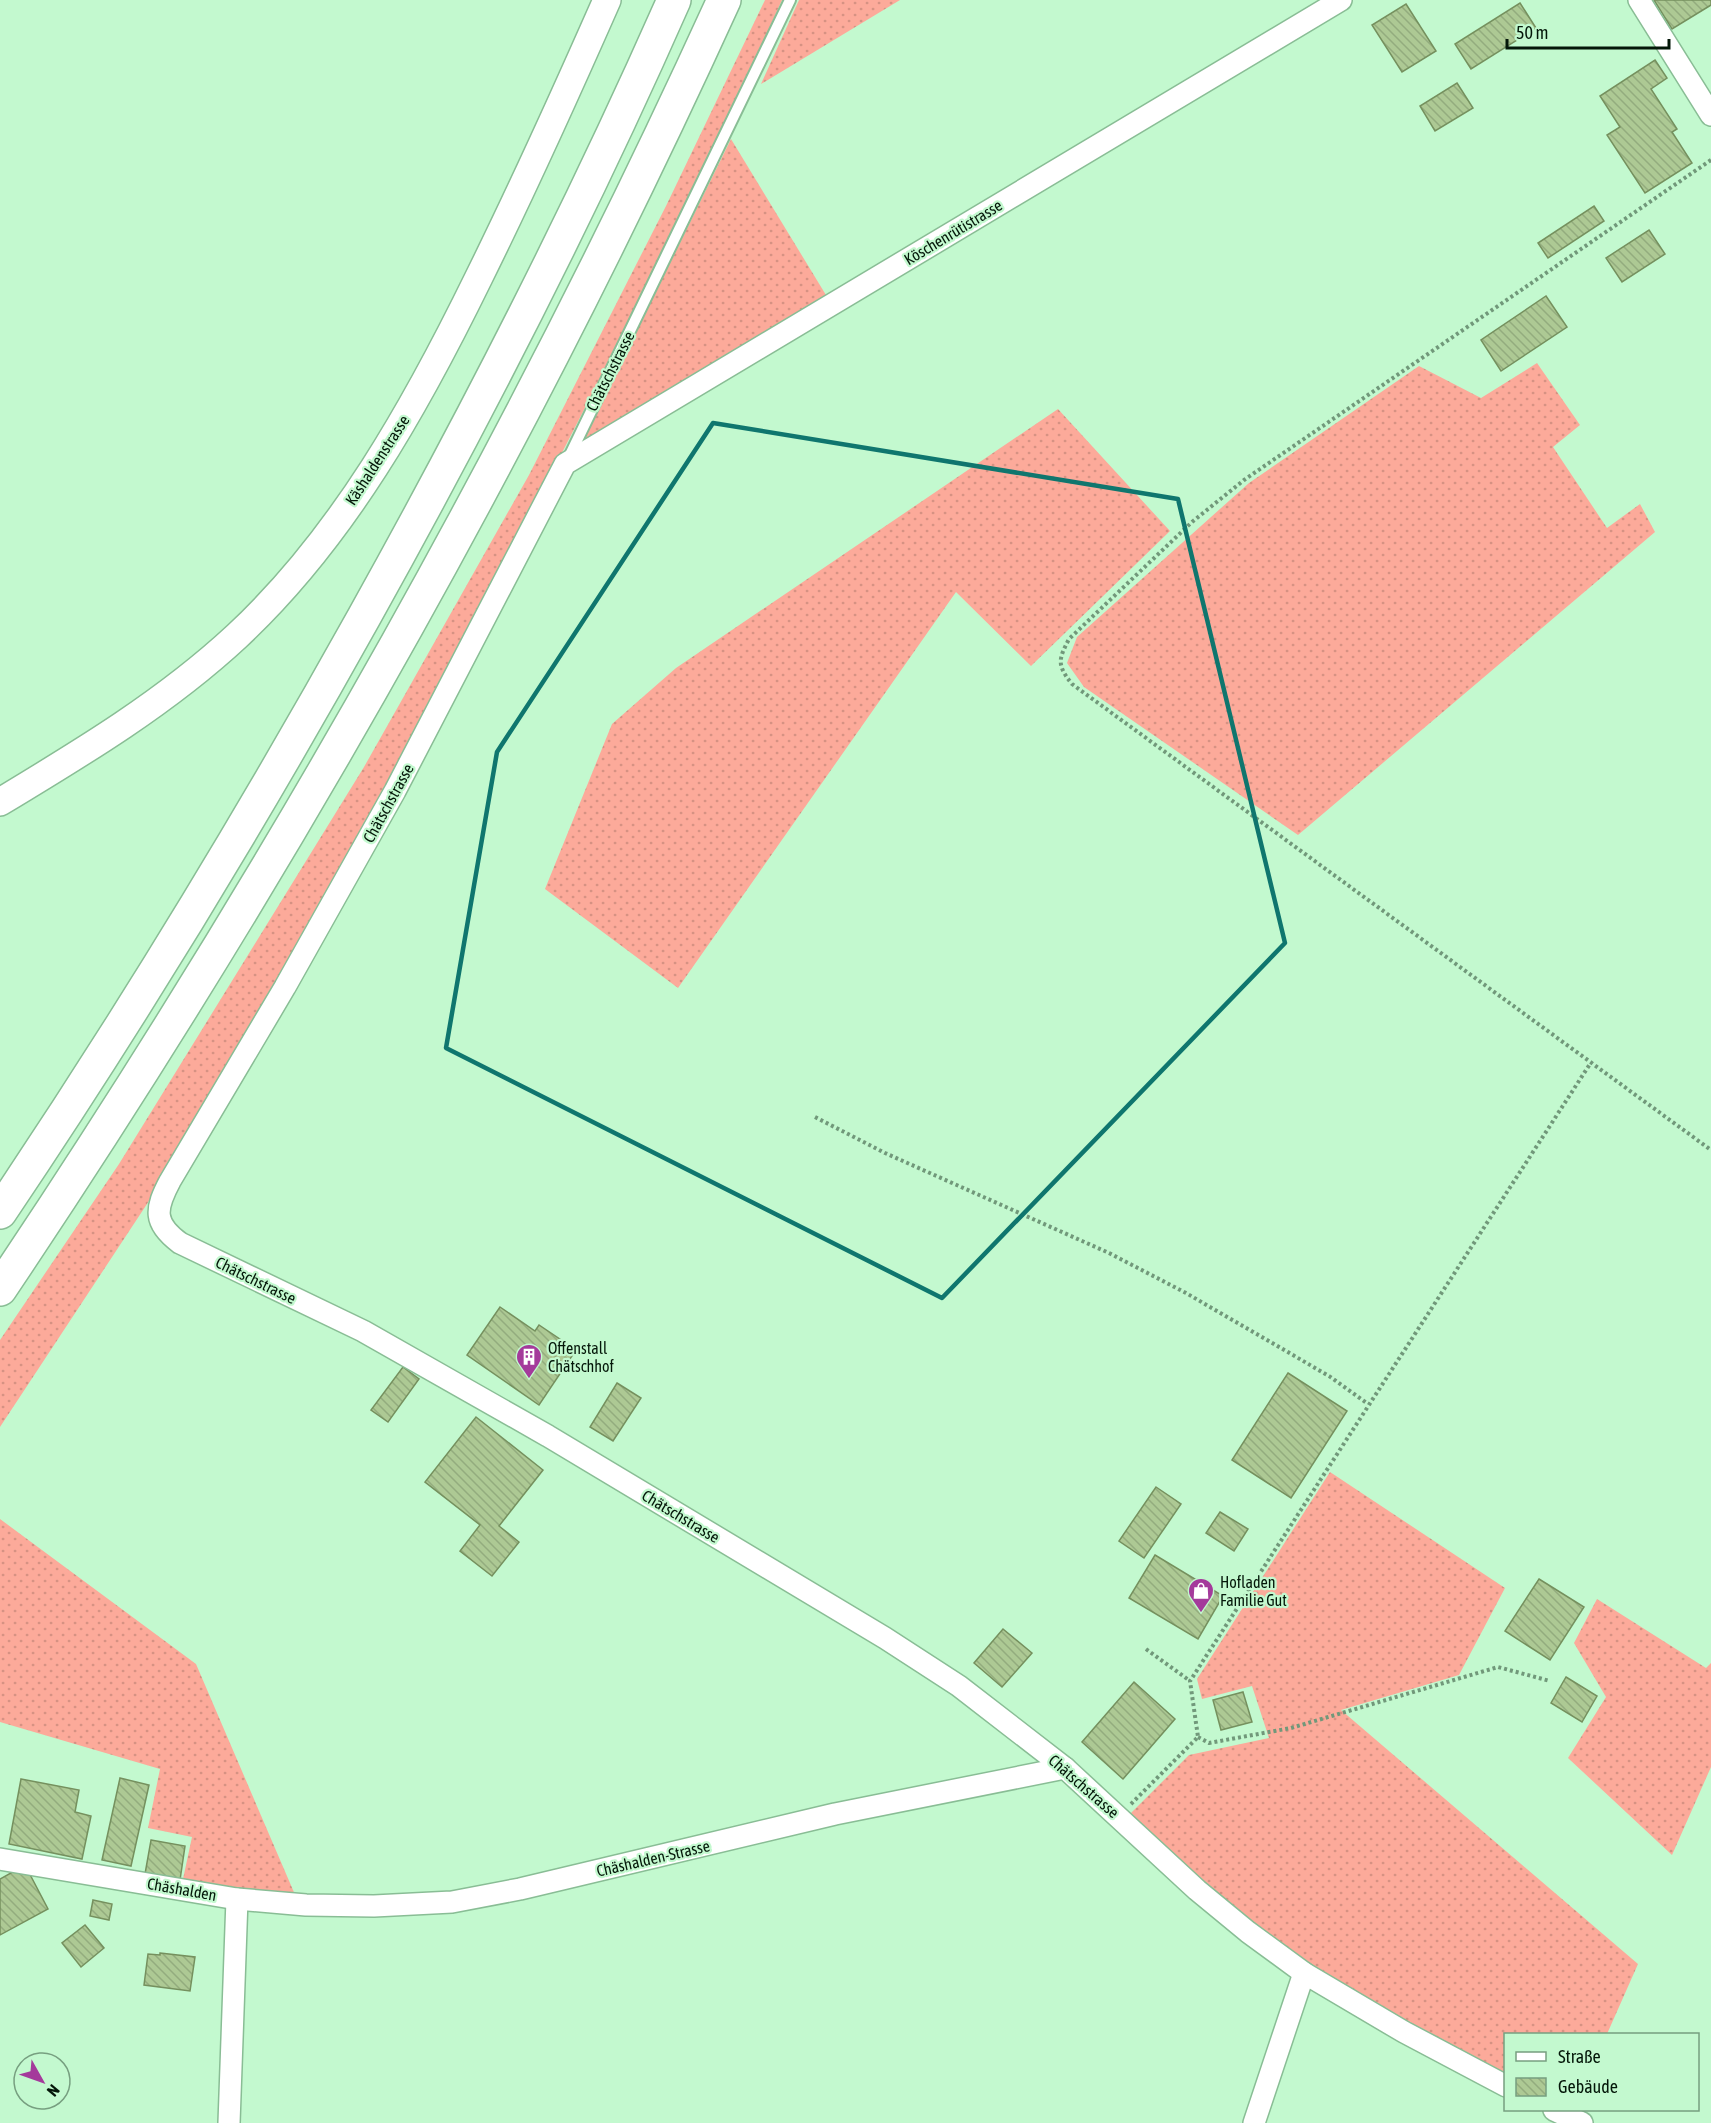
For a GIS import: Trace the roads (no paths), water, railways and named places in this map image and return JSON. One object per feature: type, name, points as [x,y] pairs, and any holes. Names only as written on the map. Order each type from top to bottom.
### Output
[{"type":"highway","points":[[0,1212],[102,1056],[213,877],[388,573],[552,261],[674,0]]},
{"type":"highway","points":[[0,1289],[182,1010],[304,809],[369,696],[542,376],[642,174],[724,0]]},
{"type":"street","name":"Käshaldenstrasse","points":[[0,802],[117,729],[181,684],[210,660],[273,599],[340,517],[400,426],[456,324],[608,0]]},
{"type":"street","name":"Köschenrütistrasse","points":[[565,464],[1341,0]]},
{"type":"street","points":[[1640,0],[1711,115]]},
{"type":"street","name":"Chätschstrasse","points":[[565,464],[395,791],[290,978],[160,1199],[159,1215],[162,1226],[180,1243],[363,1331],[527,1425],[875,1631],[959,1686],[1065,1768],[1197,1890],[1248,1932],[1304,1973],[1404,2032],[1504,2085]]},
{"type":"street","name":"Chäshalden-Strasse","points":[[237,1899],[306,1905],[374,1906],[452,1902],[530,1887],[835,1814],[1065,1768]]},
{"type":"street","name":"Chäshalden","points":[[0,1858],[237,1899],[229,2123]]},
{"type":"street","points":[[1254,2123],[1304,1973]]},
{"type":"street","points":[[1558,2111],[1582,2123]]},
{"type":"lane","name":"Chätschstrasse","points":[[565,464],[790,0]]},
{"type":"place","name":"Offenstall Chätschhof","points":[[529,1380]]},
{"type":"place","name":"Hofladen Familie Gut","points":[[1201,1614]]}]
